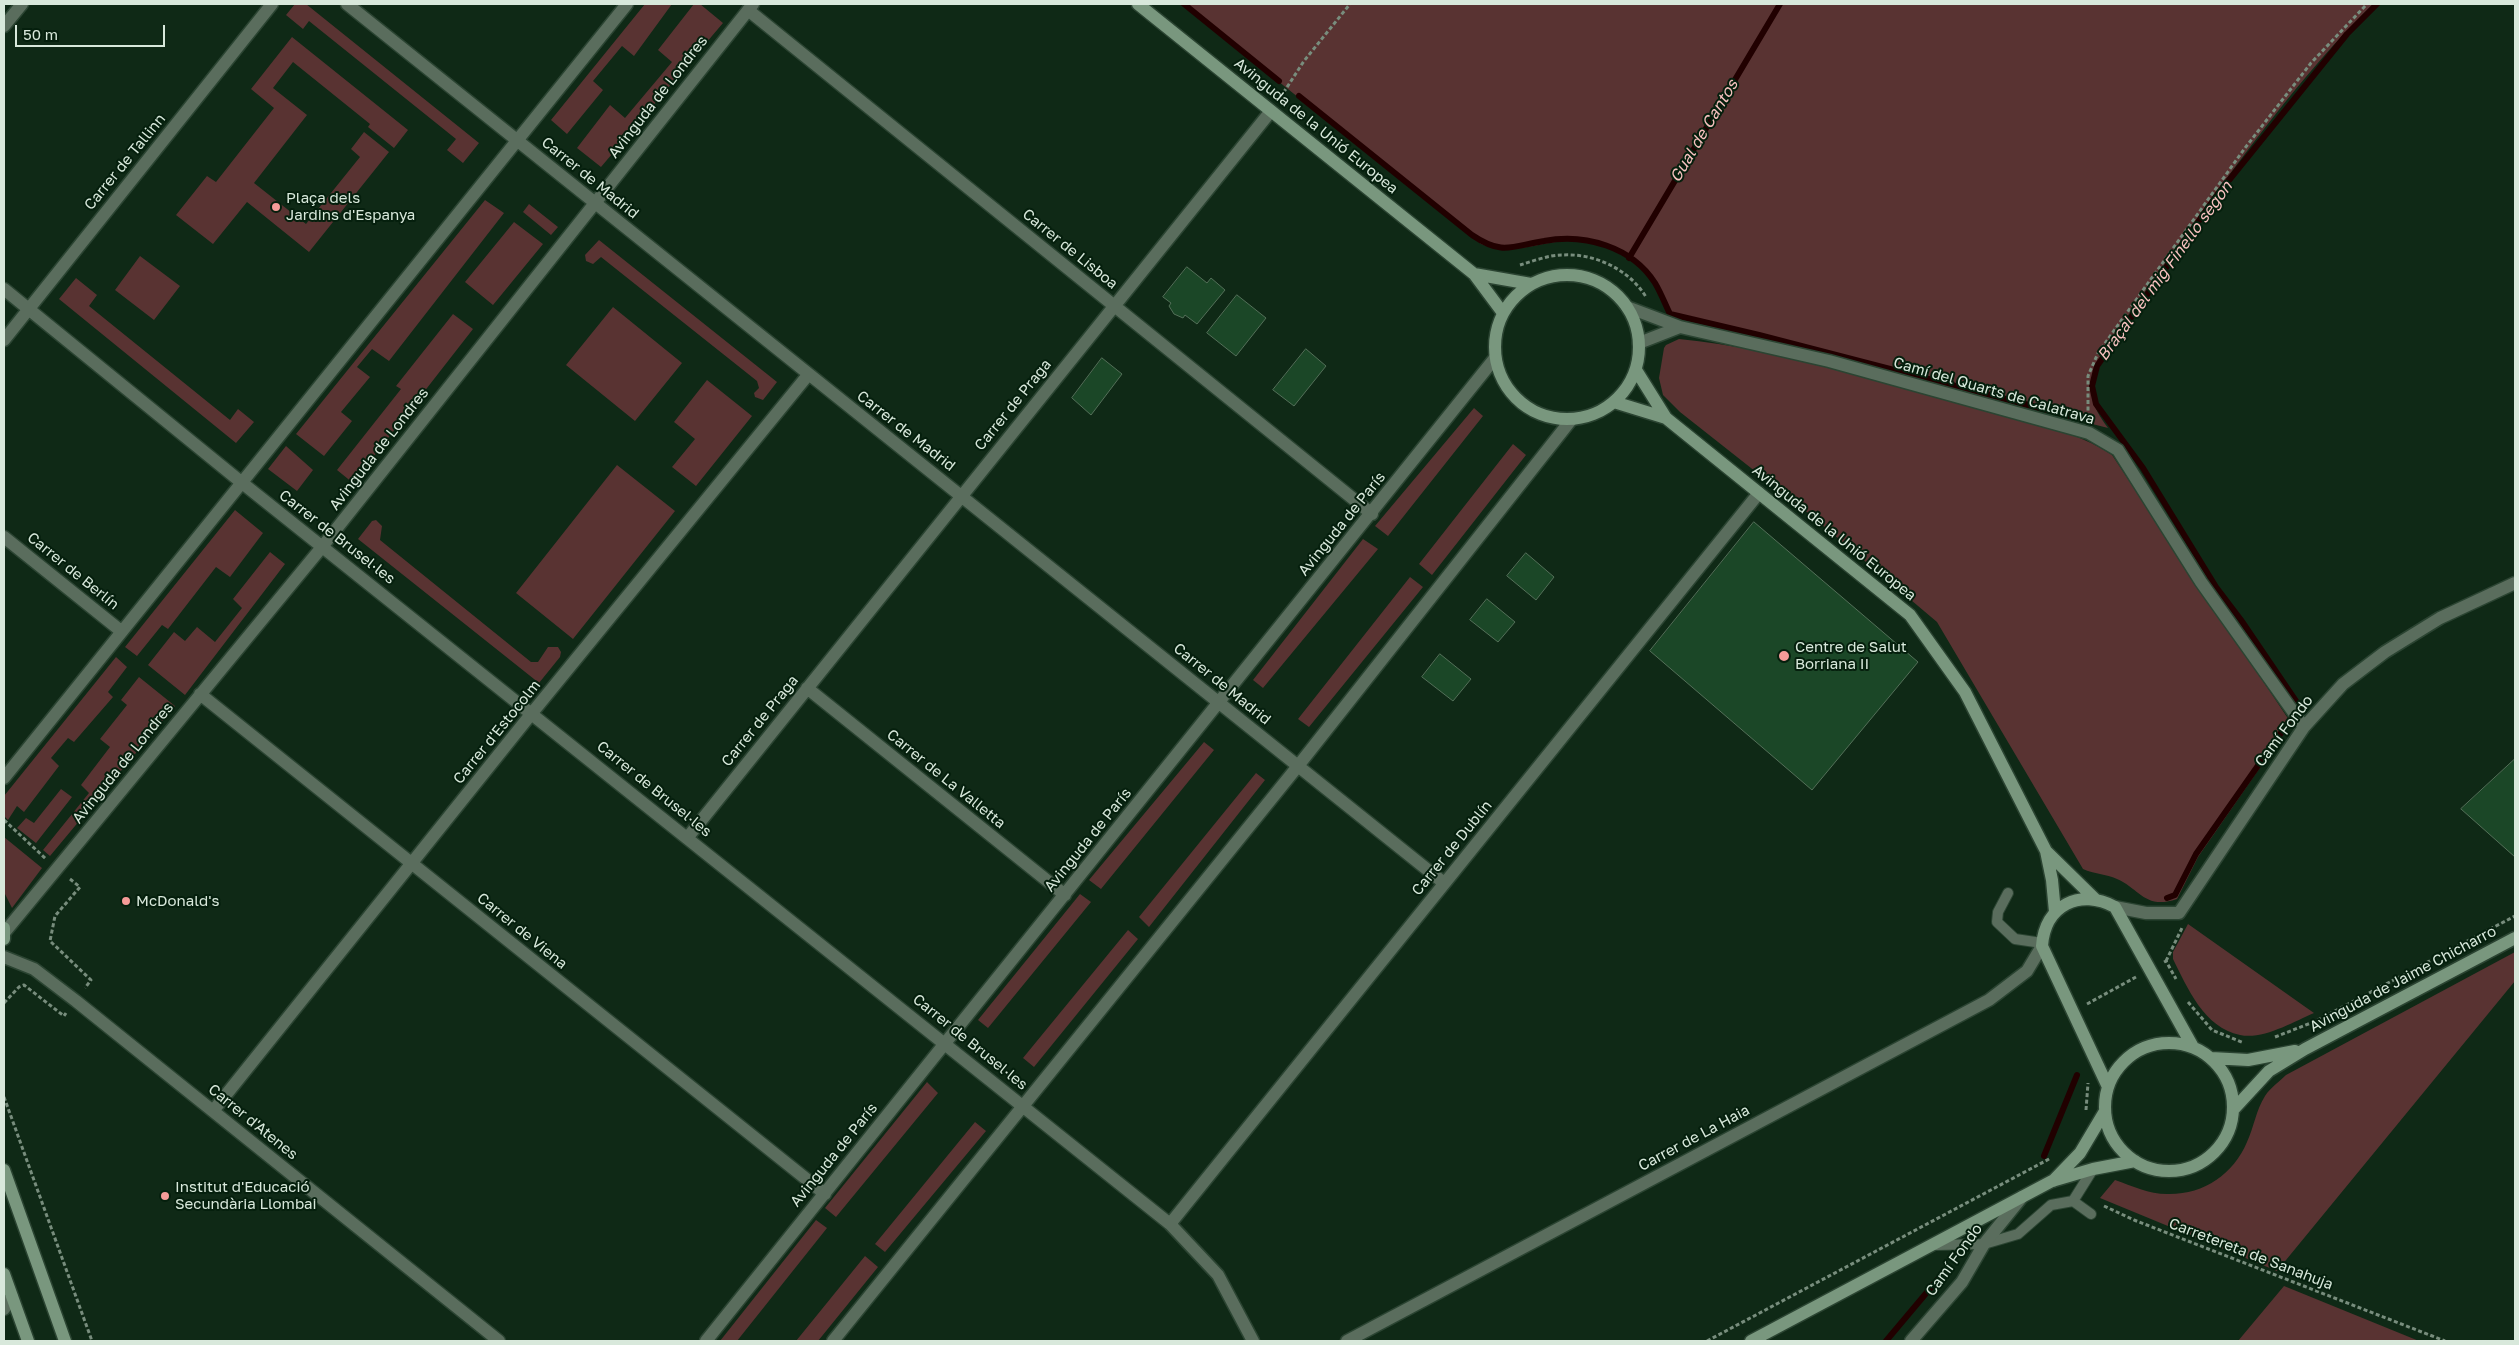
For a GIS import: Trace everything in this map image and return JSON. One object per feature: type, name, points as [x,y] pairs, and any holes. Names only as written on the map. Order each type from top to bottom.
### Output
[{"type":"street","points":[[4,26],[22,4]]},
{"type":"street","name":"Carrer de Tallinn","points":[[4,340],[272,4]]},
{"type":"street","name":"Carrer de Madrid","points":[[347,4],[1444,884]]},
{"type":"street","points":[[4,778],[627,4]]},
{"type":"street","name":"Avinguda de la Unió Europea","points":[[1138,4],[1474,274],[1503,313]]},
{"type":"street","name":"Avinguda de Londres","points":[[4,933],[322,547],[750,7]]},
{"type":"street","name":"Carrer de Lisboa","points":[[750,7],[1372,514]]},
{"type":"street","name":"Carrer de Praga","points":[[688,837],[1114,305],[1272,111]]},
{"type":"street","name":"Avinguda de la Unió Europea","points":[[1474,274],[1531,284]]},
{"type":"street","points":[[1573,274],[1594,280],[1613,291],[1627,307],[1636,324],[1640,343],[1636,370],[1623,393],[1614,402],[1594,415],[1571,420],[1550,418],[1530,410],[1514,396],[1502,379],[1495,358],[1496,336],[1503,313],[1510,302],[1531,284],[1552,276],[1573,274]]},
{"type":"street","name":"Carrer de Brusel·les","points":[[4,289],[322,547],[688,837],[1170,1224],[1218,1275],[1253,1341]]},
{"type":"street","name":"Camí del Quarts de Calatrava","points":[[1627,307],[1680,327],[1829,362],[2089,432],[2118,450],[2202,582],[2304,727]]},
{"type":"street","points":[[1640,343],[1680,327]]},
{"type":"street","name":"Avinguda de París","points":[[706,1341],[1372,514],[1495,358]]},
{"type":"street","name":"Avinguda de la Unió Europea","points":[[1636,370],[1666,418],[1910,615],[1965,692],[2046,851],[2052,880],[2055,912]]},
{"type":"street","name":"Carrer d'Estocolm","points":[[213,1111],[532,713],[808,375]]},
{"type":"street","name":"Avinguda de la Unió Europea","points":[[1614,402],[1666,418]]},
{"type":"street","points":[[833,1341],[1298,766],[1571,420]]},
{"type":"street","name":"Carrer de Dublín","points":[[1170,1224],[1759,493]]},
{"type":"street","name":"Carrer de Berlín","points":[[4,537],[121,631]]},
{"type":"street","name":"Camí Fondo","points":[[2115,907],[2146,913],[2180,913],[2304,727],[2343,684],[2385,652],[2440,618],[2515,583]]},
{"type":"street","name":"Carrer de La Valletta","points":[[807,688],[1065,895]]},
{"type":"street","name":"Carrer de Viena","points":[[200,694],[825,1194]]},
{"type":"street","name":"Avinguda de la Unió Europea","points":[[2046,851],[2095,899]]},
{"type":"street","name":"Avinguda de la Unió Europea","points":[[2055,912],[2066,904],[2080,899],[2095,899],[2115,907]]},
{"type":"street","points":[[2115,907],[2193,1047]]},
{"type":"street","points":[[2055,912],[2045,928],[2042,944],[2108,1087]]},
{"type":"street","points":[[4,928],[4,939]]},
{"type":"street","name":"Avinguda de Jaime Chicharro","points":[[2305,1049],[2515,938]]},
{"type":"street","name":"Carrer de La Haia","points":[[1346,1341],[1989,1000],[2027,970],[2042,944]]},
{"type":"street","name":"Carrer d'Atenes","points":[[4,957],[34,969],[498,1341]]},
{"type":"street","points":[[2052,1182],[2080,1153],[2105,1112],[2108,1087],[2124,1061],[2149,1046],[2179,1043],[2193,1047],[2211,1058],[2228,1082],[2233,1110]]},
{"type":"street","points":[[2211,1058],[2248,1060],[2305,1049]]},
{"type":"street","points":[[2105,1112],[2114,1140],[2135,1161],[2163,1170],[2191,1167],[2210,1155],[2224,1138],[2233,1110],[2269,1071],[2305,1049]]},
{"type":"street","points":[[1750,1341],[1936,1245],[2052,1182],[2093,1169],[2135,1161]]},
{"type":"street","points":[[4,1170],[65,1341]]},
{"type":"street","name":"Camí Fondo","points":[[1911,1341],[1962,1282],[1984,1244],[2022,1197]]},
{"type":"street","points":[[4,1274],[28,1341]]},
{"type":"street","points":[[4,1309],[12,1297]]},
{"type":"lane","points":[[2008,893],[1998,912],[1997,922],[2015,939],[2042,944]]},
{"type":"lane","points":[[1936,1245],[1984,1244],[2018,1234],[2051,1205],[2075,1197],[2093,1169]]},
{"type":"lane","points":[[2075,1197],[2091,1214]]},
{"type":"path","points":[[1272,111],[1304,61],[1350,4]]},
{"type":"path","points":[[2089,432],[2088,376],[2098,353],[2245,148],[2312,63],[2367,4]]},
{"type":"path","points":[[1271,94],[1286,106]]},
{"type":"path","points":[[1517,266],[1561,255],[1589,257],[1620,270],[1648,299]]},
{"type":"path","points":[[4,820],[57,869],[80,887]]},
{"type":"path","points":[[2166,961],[2186,920]]},
{"type":"path","points":[[4,1097],[92,1341]]},
{"type":"path","name":"Carretereta de Sanahuja","points":[[2075,1197],[2445,1341]]},
{"type":"shaded area","points":[[295,4],[306,4],[479,143],[463,163],[447,150],[456,139],[309,21],[303,29],[286,15]]},
{"type":"shaded area","points":[[645,4],[672,4],[634,56],[622,46],[593,81],[603,90],[567,134],[551,120]]},
{"type":"shaded area","points":[[694,4],[700,4],[723,23],[601,167],[577,148],[610,105],[625,118],[672,62],[658,50]]},
{"type":"shaded area","points":[[1182,4],[2373,4],[2296,88],[2249,148],[2095,365],[2092,398],[2108,428],[1672,316],[1664,306],[1654,283],[1645,273],[1624,256],[1595,243],[1578,240],[1514,248],[1498,248],[1481,244]]},
{"type":"shaded area","points":[[292,37],[408,130],[394,148],[368,127],[370,124],[293,62],[273,88],[307,115],[254,183],[306,224],[360,157],[351,149],[364,132],[389,152],[309,252],[247,202],[213,244],[176,215],[207,176],[216,182],[274,108],[251,89]]},
{"type":"shaded area","points":[[485,200],[504,213],[389,361],[372,349],[357,367],[370,377],[341,412],[352,421],[324,456],[296,434]]},
{"type":"shaded area","points":[[529,204],[558,227],[551,235],[523,212]]},
{"type":"shaded area","points":[[514,222],[543,244],[493,305],[465,282]]},
{"type":"shaded area","points":[[599,240],[777,382],[763,400],[755,397],[754,393],[759,388],[757,381],[601,257],[593,264],[586,261],[585,255]]},
{"type":"shaded area","points":[[140,256],[180,286],[154,320],[115,290]]},
{"type":"shaded area","points":[[76,278],[97,295],[89,306],[230,420],[238,409],[254,422],[236,443],[59,299]]},
{"type":"shaded area","points":[[613,307],[682,363],[635,421],[566,365]]},
{"type":"shaded area","points":[[453,314],[473,329],[353,483],[337,470],[401,389],[396,386]]},
{"type":"shaded area","points":[[1679,339],[1758,351],[1836,368],[2069,434],[2112,455],[2291,723],[2198,857],[2177,899],[2166,902],[2150,900],[2117,879],[2083,869],[1937,622],[1808,513],[1680,412],[1663,395],[1659,378],[1664,348],[1666,345]]},
{"type":"shaded area","points":[[707,380],[752,416],[696,486],[672,467],[695,439],[674,422]]},
{"type":"shaded area","points":[[1474,408],[1483,416],[1388,536],[1375,526]]},
{"type":"shaded area","points":[[1513,444],[1526,455],[1432,575],[1419,564]]},
{"type":"shaded area","points":[[286,446],[313,470],[297,491],[268,469]]},
{"type":"shaded area","points":[[617,465],[675,511],[573,639],[516,593]]},
{"type":"shaded area","points":[[235,510],[263,533],[230,577],[216,567],[168,629],[162,625],[137,656],[125,647]]},
{"type":"shaded area","points":[[376,520],[382,526],[380,540],[531,662],[538,662],[548,647],[558,647],[561,652],[560,657],[539,683],[358,539],[372,521]]},
{"type":"shaded area","points":[[1363,539],[1378,549],[1263,688],[1253,680]]},
{"type":"shaded area","points":[[270,552],[285,564],[185,695],[148,665],[174,632],[185,641],[197,627],[215,642],[242,608],[233,599]]},
{"type":"shaded area","points":[[1410,577],[1423,587],[1309,727],[1298,719]]},
{"type":"shaded area","points":[[116,657],[127,667],[108,692],[113,697],[74,742],[68,738],[51,758],[59,766],[24,812],[17,806],[8,820],[4,816],[4,796]]},
{"type":"shaded area","points":[[139,677],[175,706],[50,856],[43,850],[89,793],[81,785],[110,747],[100,739],[127,705],[121,700]]},
{"type":"shaded area","points":[[1204,742],[1214,750],[1101,889],[1089,880]]},
{"type":"shaded area","points":[[1256,773],[1265,780],[1149,927],[1139,917]]},
{"type":"shaded area","points":[[61,789],[72,797],[36,843],[17,828],[26,818],[34,823]]},
{"type":"shaded area","points":[[4,837],[42,868],[12,908],[4,892]]},
{"type":"shaded area","points":[[1080,894],[1091,902],[988,1028],[978,1020]]},
{"type":"shaded area","points":[[2188,924],[2314,1013],[2268,1033],[2258,1035],[2240,1035],[2227,1031],[2216,1024],[2198,1005],[2173,959],[2173,952]]},
{"type":"shaded area","points":[[1128,930],[1138,939],[1034,1067],[1023,1058]]},
{"type":"shaded area","points":[[2515,952],[2515,981],[2277,1271],[2100,1198],[2115,1180],[2160,1194],[2193,1191],[2215,1181],[2234,1164],[2241,1154],[2265,1096],[2286,1075]]},
{"type":"shaded area","points":[[927,1082],[938,1093],[836,1217],[825,1208]]},
{"type":"shaded area","points":[[975,1122],[986,1131],[885,1252],[875,1244]]},
{"type":"shaded area","points":[[816,1220],[827,1228],[737,1341],[720,1341]]},
{"type":"shaded area","points":[[865,1256],[878,1267],[818,1341],[796,1341]]},
{"type":"shaded area","points":[[2284,1286],[2419,1341],[2238,1341]]},
{"type":"building","points":[[1187,267],[1207,283],[1211,278],[1225,290],[1197,324],[1185,315],[1183,318],[1174,314],[1169,306],[1171,303],[1163,297]]},
{"type":"building","points":[[1237,295],[1266,318],[1236,356],[1207,333]]},
{"type":"building","points":[[1306,349],[1326,366],[1294,406],[1273,390]]},
{"type":"building","points":[[1102,358],[1122,374],[1091,415],[1072,398]]},
{"type":"building","name":"Centre de Salut Borriana II","points":[[1754,522],[1918,662],[1812,790],[1650,651]]},
{"type":"building","points":[[1526,553],[1554,577],[1536,600],[1507,576]]},
{"type":"building","points":[[1487,599],[1515,622],[1498,642],[1470,620]]},
{"type":"building","points":[[1440,654],[1471,679],[1453,701],[1422,677]]},
{"type":"building","points":[[2515,759],[2515,857],[2461,809]]},
{"type":"waterway","points":[[1184,4],[1279,81]]},
{"type":"waterway","name":"Gual de Cantos","points":[[1629,258],[1780,4]]},
{"type":"waterway","name":"Braçal del mig Finello segon","points":[[2300,707],[2241,620],[2216,587],[2143,468],[2096,404],[2092,386],[2097,366],[2217,195],[2347,34],[2377,4]]},
{"type":"waterway","points":[[1299,96],[1472,235],[1492,246],[1508,248],[1560,239],[1591,241],[1621,252],[1634,260],[1655,283],[1670,314],[1759,335],[2075,417]]},
{"type":"waterway","name":"Braçal del mig Finello segon","points":[[2167,898],[2175,895],[2196,854],[2290,720]]},
{"type":"waterway","name":"Braçal del mig Finello segon","points":[[2044,1156],[2077,1075]]},
{"type":"waterway","name":"Braçal del mig Finello segon","points":[[1886,1341],[1944,1272]]},
{"type":"place","name":"Plaça dels Jardins d'Espanya","points":[[276,207]]},
{"type":"place","name":"Centre de Salut Borriana II","points":[[1784,656]]},
{"type":"place","name":"McDonald's","points":[[126,901]]},
{"type":"place","name":"Institut d'Educació Secundària Llombai","points":[[165,1196]]}]
